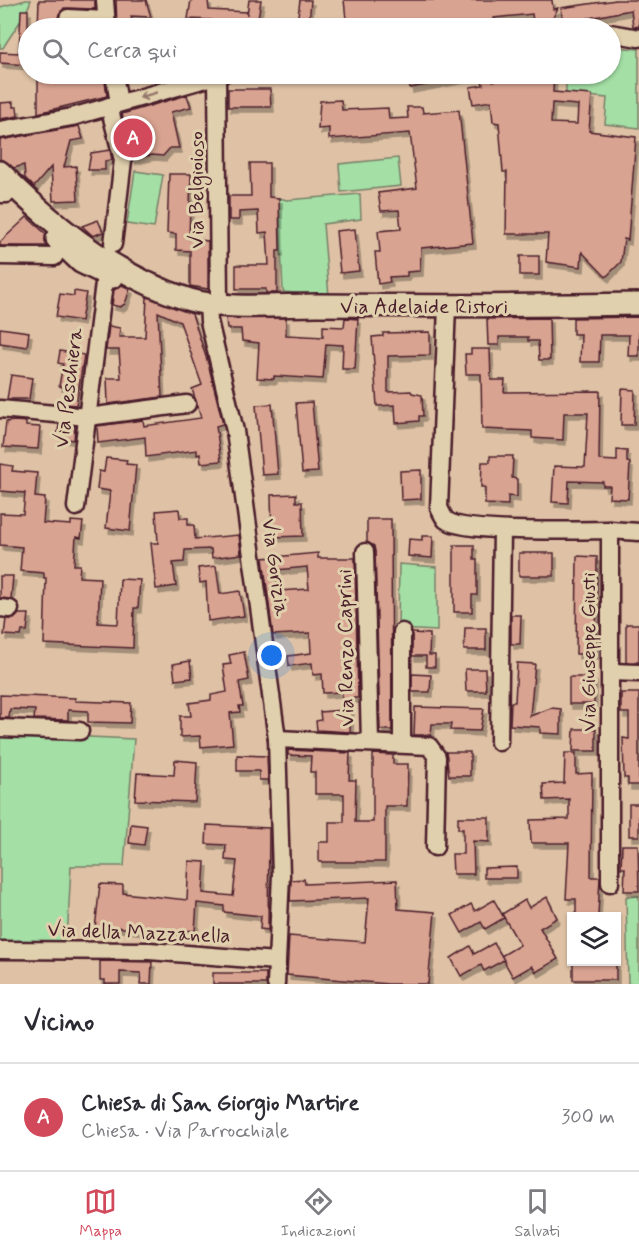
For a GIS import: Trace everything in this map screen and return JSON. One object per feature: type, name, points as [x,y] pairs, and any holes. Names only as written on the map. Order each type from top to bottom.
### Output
[{"type":"main road","points":[[5,184],[38,210],[62,245],[81,262],[105,275],[147,290],[178,296]]},
{"type":"main road","points":[[62,245],[108,262],[178,296]]},
{"type":"main road","name":"Via Adelaide Ristori","points":[[178,296],[214,304],[447,306],[639,304]]},
{"type":"street","points":[[105,0],[106,18]]},
{"type":"street","points":[[621,35],[639,38]]},
{"type":"street","points":[[113,244],[123,160],[114,105],[114,84]]},
{"type":"street","points":[[0,130],[72,117],[186,84]]},
{"type":"street","name":"Via Belgioioso","points":[[214,304],[220,84]]},
{"type":"street","points":[[0,256],[62,245]]},
{"type":"street","name":"Via Peschiera","points":[[76,507],[105,275]]},
{"type":"street","name":"Via Gorizia","points":[[214,304],[209,321],[235,431],[277,739],[281,875],[276,984]]},
{"type":"street","points":[[447,306],[439,508],[446,520],[454,524],[502,530],[639,532]]},
{"type":"street","points":[[0,409],[88,417],[187,404]]},
{"type":"street","points":[[499,742],[502,530]]},
{"type":"street","name":"Via Giuseppe Giusti","points":[[610,530],[610,883]]},
{"type":"street","name":"Via Renzo Caprini","points":[[365,552],[370,742]]},
{"type":"street","points":[[402,632],[402,744]]},
{"type":"street","points":[[611,672],[639,673]]},
{"type":"street","points":[[0,728],[80,731]]},
{"type":"street","name":"Via Renzo Caprini","points":[[277,739],[429,746],[437,757],[435,847]]},
{"type":"street","name":"Via della Mazzanella","points":[[0,951],[149,951],[276,961]]},
{"type":"green space","points":[[31,0],[22,18],[18,18],[18,25],[3,48],[0,48],[0,7]]},
{"type":"green space","points":[[621,48],[639,49],[639,128],[605,124],[607,98],[566,94],[566,84],[621,84]]},
{"type":"green space","points":[[398,158],[401,186],[341,192],[339,164]]},
{"type":"green space","points":[[135,171],[163,175],[154,228],[127,224]]},
{"type":"green space","points":[[360,194],[361,219],[323,224],[329,296],[283,292],[279,198],[287,200]]},
{"type":"green space","points":[[399,564],[437,567],[437,631],[398,629]]},
{"type":"green space","points":[[0,733],[134,739],[124,866],[71,866],[67,942],[0,941]]},
{"type":"green space","points":[[639,896],[639,984],[628,984],[626,897]]},
{"type":"building","points":[[39,0],[95,0],[95,9],[64,8],[58,18],[38,18]]},
{"type":"building","points":[[116,0],[146,0],[151,17],[117,18]]},
{"type":"building","points":[[191,0],[208,0],[209,10],[247,12],[247,15],[249,0],[261,0],[258,18],[188,18]]},
{"type":"building","points":[[300,0],[311,0],[310,18],[298,18]]},
{"type":"building","points":[[344,0],[552,0],[553,9],[558,8],[553,18],[533,18],[532,14],[494,18],[346,18]]},
{"type":"building","points":[[616,0],[639,0],[639,27],[633,26],[631,10],[589,18],[562,18],[561,8]]},
{"type":"building","points":[[21,10],[28,10],[28,18],[21,18]]},
{"type":"building","points":[[0,52],[18,53],[18,64],[0,63]]},
{"type":"building","points":[[38,84],[105,84],[107,96],[38,113]]},
{"type":"building","points":[[409,84],[431,84],[410,88]]},
{"type":"building","points":[[483,84],[553,84],[553,92],[592,95],[589,131],[636,137],[628,240],[624,239],[621,262],[606,277],[582,252],[581,267],[546,262],[548,234],[506,234],[507,172],[503,172],[499,123],[493,122],[491,101],[473,104],[470,87]],"holes":[[[552,103],[578,105],[577,124],[551,123]]]},
{"type":"building","points":[[228,89],[270,89],[271,107],[228,107]]},
{"type":"building","points":[[187,95],[191,107],[171,112],[179,148],[170,148],[163,156],[152,155],[133,159],[122,114]]},
{"type":"building","points":[[341,100],[342,110],[388,108],[389,119],[408,118],[407,107],[422,107],[423,113],[459,110],[473,243],[421,248],[420,271],[407,272],[407,276],[389,277],[390,282],[378,284],[375,252],[380,252],[378,231],[401,229],[399,210],[381,211],[378,193],[417,188],[410,133],[329,139],[329,128],[318,129],[320,101]]},
{"type":"building","points":[[13,102],[13,107],[17,107],[18,116],[0,119],[0,103]]},
{"type":"building","points":[[79,126],[83,139],[71,141],[64,167],[76,166],[78,200],[53,201],[51,167],[34,187],[25,178],[24,165],[14,168],[0,159],[0,140]]},
{"type":"building","points":[[110,150],[112,160],[105,161],[105,170],[88,170],[91,153]]},
{"type":"building","points":[[250,163],[269,163],[269,197],[279,198],[280,251],[277,251],[277,293],[266,293],[266,289],[236,289],[236,265],[269,265],[267,232],[259,233],[258,211],[239,212],[239,220],[229,220],[229,196],[251,196]]},
{"type":"building","points":[[169,174],[191,174],[189,239],[208,241],[208,289],[190,286],[190,251],[176,250],[176,234],[167,233]]},
{"type":"building","points":[[27,217],[46,234],[47,246],[0,246],[0,242]]},
{"type":"building","points":[[98,220],[103,232],[93,236],[82,226]]},
{"type":"building","points":[[355,229],[359,271],[340,273],[336,231]]},
{"type":"building","points":[[520,256],[539,256],[539,275],[520,275]]},
{"type":"building","points":[[122,285],[130,289],[125,304],[120,307],[112,305],[114,290]]},
{"type":"building","points":[[74,291],[86,293],[81,321],[56,317],[60,294],[74,296]]},
{"type":"building","points":[[147,297],[192,314],[208,363],[223,424],[216,426],[221,461],[201,463],[197,450],[146,457],[145,437],[98,443],[97,426],[143,420],[144,426],[201,418],[192,389],[202,385],[180,322],[158,312],[162,397],[108,404],[107,378],[121,378],[119,350],[106,350],[109,326],[120,328],[119,337],[145,337]]},
{"type":"building","points":[[639,317],[639,356],[628,356],[629,335],[600,335],[599,362],[580,362],[581,334],[573,334],[573,318]]},
{"type":"building","points":[[226,318],[286,318],[286,335],[323,337],[323,326],[344,327],[345,318],[358,319],[355,369],[342,369],[343,345],[326,344],[323,379],[274,376],[274,379],[257,378],[259,343],[242,341],[241,329],[227,329]]},
{"type":"building","points":[[549,318],[550,360],[539,360],[538,341],[528,341],[528,337],[499,337],[499,345],[488,345],[487,319]]},
{"type":"building","points":[[0,328],[29,332],[27,347],[0,343]]},
{"type":"building","points":[[430,332],[430,355],[388,356],[388,392],[411,391],[422,395],[423,416],[419,416],[419,421],[396,423],[395,405],[377,406],[372,337],[383,336],[383,333]]},
{"type":"building","points":[[471,349],[490,349],[491,380],[505,380],[504,392],[600,391],[599,460],[617,461],[617,450],[627,451],[627,462],[630,463],[628,499],[609,498],[610,486],[603,486],[603,482],[569,481],[568,503],[552,502],[554,466],[585,467],[588,413],[564,413],[563,440],[532,438],[532,431],[482,429],[481,374],[466,374],[465,354],[471,354]]},
{"type":"building","points":[[60,351],[84,355],[76,405],[63,404],[66,388],[59,386],[63,364],[58,363]]},
{"type":"building","points":[[11,375],[32,378],[29,399],[7,399]]},
{"type":"building","points":[[622,389],[635,390],[634,425],[621,425]]},
{"type":"building","points":[[312,402],[318,472],[302,473],[296,403]]},
{"type":"building","points":[[272,404],[278,474],[262,475],[256,405]]},
{"type":"building","points":[[6,422],[26,422],[26,426],[40,427],[38,449],[3,447]]},
{"type":"building","points":[[59,425],[75,426],[74,440],[57,437]]},
{"type":"building","points":[[490,456],[513,456],[512,478],[517,479],[517,497],[508,496],[508,505],[485,504],[485,487],[481,487],[482,462],[490,462]]},
{"type":"building","points":[[106,458],[127,460],[126,464],[136,465],[130,531],[106,528],[110,491],[97,489],[99,471],[104,472]]},
{"type":"building","points":[[0,464],[13,466],[12,471],[37,473],[35,497],[45,498],[43,523],[71,525],[71,521],[83,522],[81,538],[76,537],[74,565],[80,565],[79,577],[100,578],[98,623],[118,624],[120,579],[140,580],[138,608],[134,608],[133,648],[44,644],[46,578],[44,578],[44,573],[20,571],[22,547],[0,545],[0,513],[23,514],[25,493],[0,491]]},
{"type":"building","points":[[421,470],[421,499],[401,500],[400,471]]},
{"type":"building","points":[[296,494],[296,502],[302,502],[303,536],[272,537],[271,495]]},
{"type":"building","points":[[179,509],[180,518],[188,518],[188,525],[194,525],[195,539],[239,535],[241,554],[212,558],[211,549],[185,550],[184,562],[173,563],[176,586],[156,589],[151,543],[158,543],[156,511]]},
{"type":"building","points":[[367,519],[391,519],[392,730],[380,730],[375,552],[374,546],[367,542]]},
{"type":"building","points":[[422,536],[433,536],[432,558],[408,556],[409,539],[422,540]]},
{"type":"building","points":[[454,545],[474,545],[474,559],[477,559],[477,595],[472,595],[472,612],[454,612]]},
{"type":"building","points":[[318,553],[318,558],[355,558],[358,698],[351,698],[350,732],[317,730],[316,721],[321,720],[320,712],[342,710],[342,692],[323,693],[322,674],[313,675],[312,663],[289,666],[288,656],[311,653],[310,633],[273,635],[263,558]],"holes":[[[307,567],[309,589],[278,591],[276,570]]]},
{"type":"building","points":[[519,553],[554,553],[554,576],[519,576]]},
{"type":"building","points":[[577,556],[597,557],[596,654],[576,654]]},
{"type":"building","points":[[216,566],[220,594],[240,591],[244,616],[208,621],[206,582],[200,583],[198,568]]},
{"type":"building","points":[[0,576],[13,576],[11,599],[0,598]]},
{"type":"building","points":[[19,614],[29,614],[27,631],[22,631],[21,636],[4,635],[6,619],[14,619]]},
{"type":"building","points":[[511,615],[521,615],[520,644],[511,644]]},
{"type":"building","points":[[626,624],[639,624],[639,662],[626,662]]},
{"type":"building","points":[[465,628],[486,628],[486,650],[464,650]]},
{"type":"building","points":[[412,633],[430,634],[429,655],[435,655],[435,667],[426,667],[426,656],[412,656]]},
{"type":"building","points":[[244,652],[249,680],[239,682],[243,706],[239,706],[240,712],[230,713],[233,744],[201,747],[200,736],[180,737],[180,716],[191,716],[189,703],[211,700],[211,695],[227,692],[223,665],[231,664],[229,655]]},
{"type":"building","points":[[190,661],[192,678],[175,680],[173,664]]},
{"type":"building","points":[[517,663],[535,664],[530,716],[551,708],[561,709],[561,734],[540,733],[540,727],[510,725],[511,702],[515,702]]},
{"type":"building","points":[[465,669],[485,669],[486,691],[466,691]]},
{"type":"building","points":[[412,674],[431,675],[430,692],[412,692]]},
{"type":"building","points":[[569,677],[594,677],[594,704],[569,704]]},
{"type":"building","points":[[621,693],[639,693],[639,785],[628,785],[628,778],[624,778],[623,738],[629,739],[629,713],[621,713]]},
{"type":"building","points":[[0,695],[131,703],[130,723],[88,722],[88,711],[68,710],[68,720],[34,719],[35,710],[10,709],[9,718],[0,718]]},
{"type":"building","points":[[415,707],[484,709],[480,731],[450,730],[451,724],[432,724],[431,735],[414,735]]},
{"type":"building","points":[[574,729],[596,729],[596,751],[573,751]]},
{"type":"building","points":[[288,750],[350,753],[349,780],[356,780],[355,822],[373,822],[373,754],[393,755],[393,764],[408,764],[407,806],[385,806],[385,862],[319,862],[319,842],[329,842],[329,822],[344,822],[344,794],[315,794],[315,772],[310,772],[311,756],[288,755]]},
{"type":"building","points":[[446,752],[470,752],[470,776],[449,776]]},
{"type":"building","points":[[565,753],[576,753],[576,774],[592,773],[591,877],[600,877],[598,912],[576,912],[576,899],[566,899],[569,843],[531,843],[530,820],[569,819],[569,799],[544,800],[543,784],[564,783]]},
{"type":"building","points":[[237,755],[267,756],[268,780],[259,780],[259,771],[237,771]]},
{"type":"building","points":[[175,760],[197,762],[195,802],[135,800],[137,773],[174,775]]},
{"type":"building","points":[[629,804],[639,804],[639,836],[629,836]]},
{"type":"building","points":[[458,817],[489,817],[489,842],[473,841],[474,874],[453,874],[452,854],[463,854],[463,829],[458,829]]},
{"type":"building","points":[[131,824],[147,826],[144,845],[129,843]]},
{"type":"building","points":[[207,825],[269,828],[268,930],[260,929],[261,916],[224,912],[224,906],[197,903],[195,931],[184,930],[183,935],[116,927],[115,930],[95,929],[100,884],[123,885],[123,893],[187,900],[189,861],[205,862],[203,893],[233,896],[237,861],[225,860],[226,845],[206,844]]},
{"type":"building","points":[[622,845],[638,845],[639,891],[624,891],[625,868],[621,868]]},
{"type":"building","points":[[517,867],[517,878],[484,878],[484,868]]},
{"type":"building","points":[[304,879],[305,884],[397,880],[398,909],[435,912],[428,984],[388,984],[287,975],[289,936],[365,942],[369,898],[290,901],[291,880]]},
{"type":"building","points":[[547,897],[557,918],[540,928],[558,959],[536,972],[532,966],[513,977],[501,956],[520,945],[502,914],[525,900],[529,908]]},
{"type":"building","points":[[494,900],[504,918],[485,929],[481,922],[462,933],[452,915],[471,904],[475,911]]},
{"type":"building","points":[[494,943],[504,960],[484,971],[481,965],[461,976],[451,958],[470,946],[474,954]]},
{"type":"building","points":[[100,961],[152,962],[151,984],[140,984],[141,973],[120,972],[120,984],[105,984],[105,980],[100,980]]},
{"type":"building","points":[[573,966],[616,966],[616,980],[573,980]]},
{"type":"building","points":[[213,973],[266,973],[266,984],[213,984]]},
{"type":"place","name":"Chiesa di San Giorgio Martire","points":[[133,138]]}]
